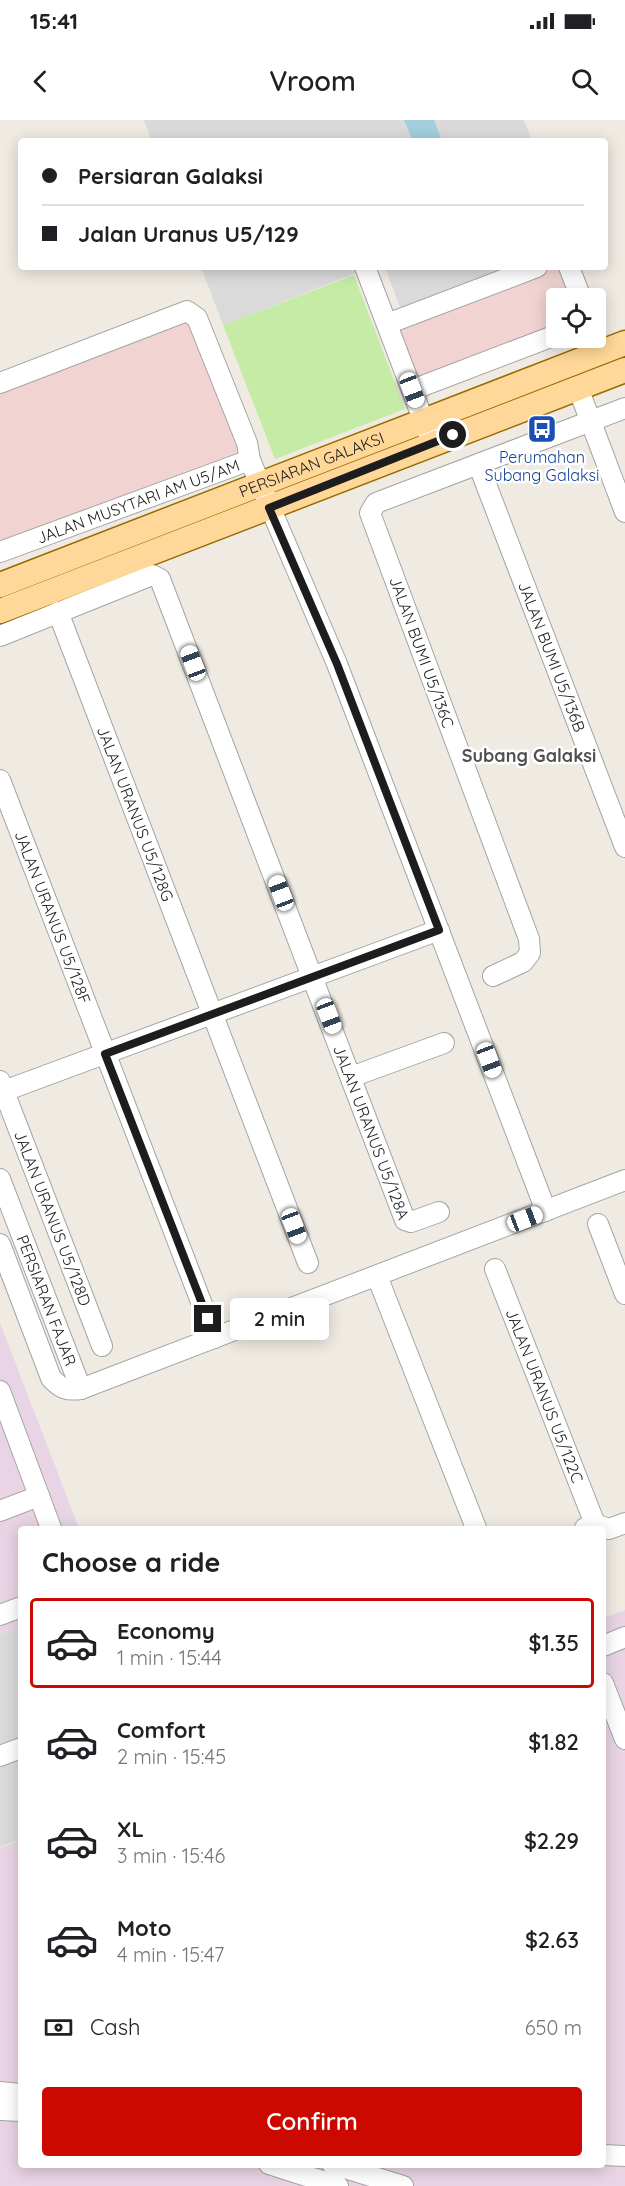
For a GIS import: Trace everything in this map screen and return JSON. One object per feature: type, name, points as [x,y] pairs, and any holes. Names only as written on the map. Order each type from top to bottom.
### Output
[{"type":"main road","name":"PERSIARAN GALAKSI","points":[[0,610],[265,497],[424,421],[625,343]]},
{"type":"main road","name":"PERSIARAN GALAKSI","points":[[0,585],[432,443],[625,370]]},
{"type":"street","points":[[365,270],[432,443]]},
{"type":"street","points":[[387,324],[529,270]]},
{"type":"street","points":[[571,270],[577,288]]},
{"type":"street","points":[[0,383],[187,311],[197,318],[247,443],[250,460]]},
{"type":"street","points":[[412,390],[546,339]]},
{"type":"street","points":[[578,388],[625,512]]},
{"type":"street","points":[[479,466],[625,408]]},
{"type":"street","name":"JALAN MUSYTARI AM U5/AM","points":[[0,552],[250,460],[337,664],[546,1211]]},
{"type":"street","name":"JALAN BUMI U5/136C","points":[[479,466],[376,503],[370,513],[529,939],[530,953],[523,962],[493,976]]},
{"type":"street","name":"JALAN BUMI U5/136B","points":[[479,466],[625,846]]},
{"type":"street","name":"JALAN URANUS U5/128A","points":[[58,612],[152,575],[160,579],[314,976],[405,1220],[411,1222],[439,1212]]},
{"type":"street","points":[[0,636],[58,612]]},
{"type":"street","name":"JALAN URANUS U5/128G","points":[[58,612],[309,1263]]},
{"type":"street","name":"JALAN URANUS U5/128F","points":[[0,780],[215,1338]]},
{"type":"street","points":[[2,1086],[105,1054],[439,930]]},
{"type":"street","points":[[351,1077],[444,1043]]},
{"type":"street","name":"JALAN URANUS U5/128D","points":[[2,1086],[102,1346]]},
{"type":"street","name":"PERSIARAN FAJAR","points":[[0,1179],[81,1389],[68,1391],[59,1387],[51,1378],[0,1244]]},
{"type":"street","points":[[81,1389],[625,1180]]},
{"type":"street","points":[[0,1199],[31,1258]]},
{"type":"street","points":[[598,1224],[625,1294]]},
{"type":"street","name":"JALAN URANUS U5/122C","points":[[495,1269],[588,1526]]},
{"type":"street","points":[[378,1276],[475,1526]]},
{"type":"street","points":[[0,1391],[50,1526]]},
{"type":"street","points":[[0,1510],[39,1496]]},
{"type":"street","points":[[606,1529],[625,1523]]},
{"type":"street","points":[[0,1615],[18,1608]]},
{"type":"street","points":[[606,1645],[625,1637]]},
{"type":"street","points":[[606,1691],[625,1739]]},
{"type":"street","points":[[0,1756],[18,1749]]},
{"type":"street","points":[[0,2092],[18,2094]]},
{"type":"street","points":[[0,2110],[18,2110]]},
{"type":"street","points":[[606,2155],[625,2156]]},
{"type":"street","points":[[281,2168],[338,2186]]},
{"type":"street","points":[[345,2168],[403,2186]]},
{"type":"shaded area","points":[[144,120],[524,120],[531,138],[151,138]]},
{"type":"shaded area","points":[[202,270],[358,270],[359,272],[223,325]]},
{"type":"shaded area","points":[[386,270],[504,270],[401,310]]},
{"type":"shaded area","points":[[542,270],[565,270],[572,288],[546,288],[546,335],[415,384],[393,326]]},
{"type":"shaded area","points":[[186,316],[244,458],[0,548],[0,388]]},
{"type":"shaded area","points":[[0,1323],[78,1526],[18,1526],[18,1628],[0,1635]]},
{"type":"shaded area","points":[[625,1610],[625,2186],[0,2186],[0,1848],[18,1841],[18,2168],[606,2168],[606,1617]]},
{"type":"shaded area","points":[[18,1628],[18,1840],[0,1847],[0,1635]]},
{"type":"green space","points":[[354,275],[405,409],[275,459],[223,325]]},
{"type":"water","points":[[404,120],[434,120],[441,138],[412,138]]},
{"type":"place","name":"Perumahan Subang Galaksi","points":[[542,429]]},
{"type":"district","name":"Subang Galaksi","points":[[529,755]]},
{"type":"route","points":[[208,1319],[105,1054],[439,930],[337,664],[269,508],[453,435]]}]
